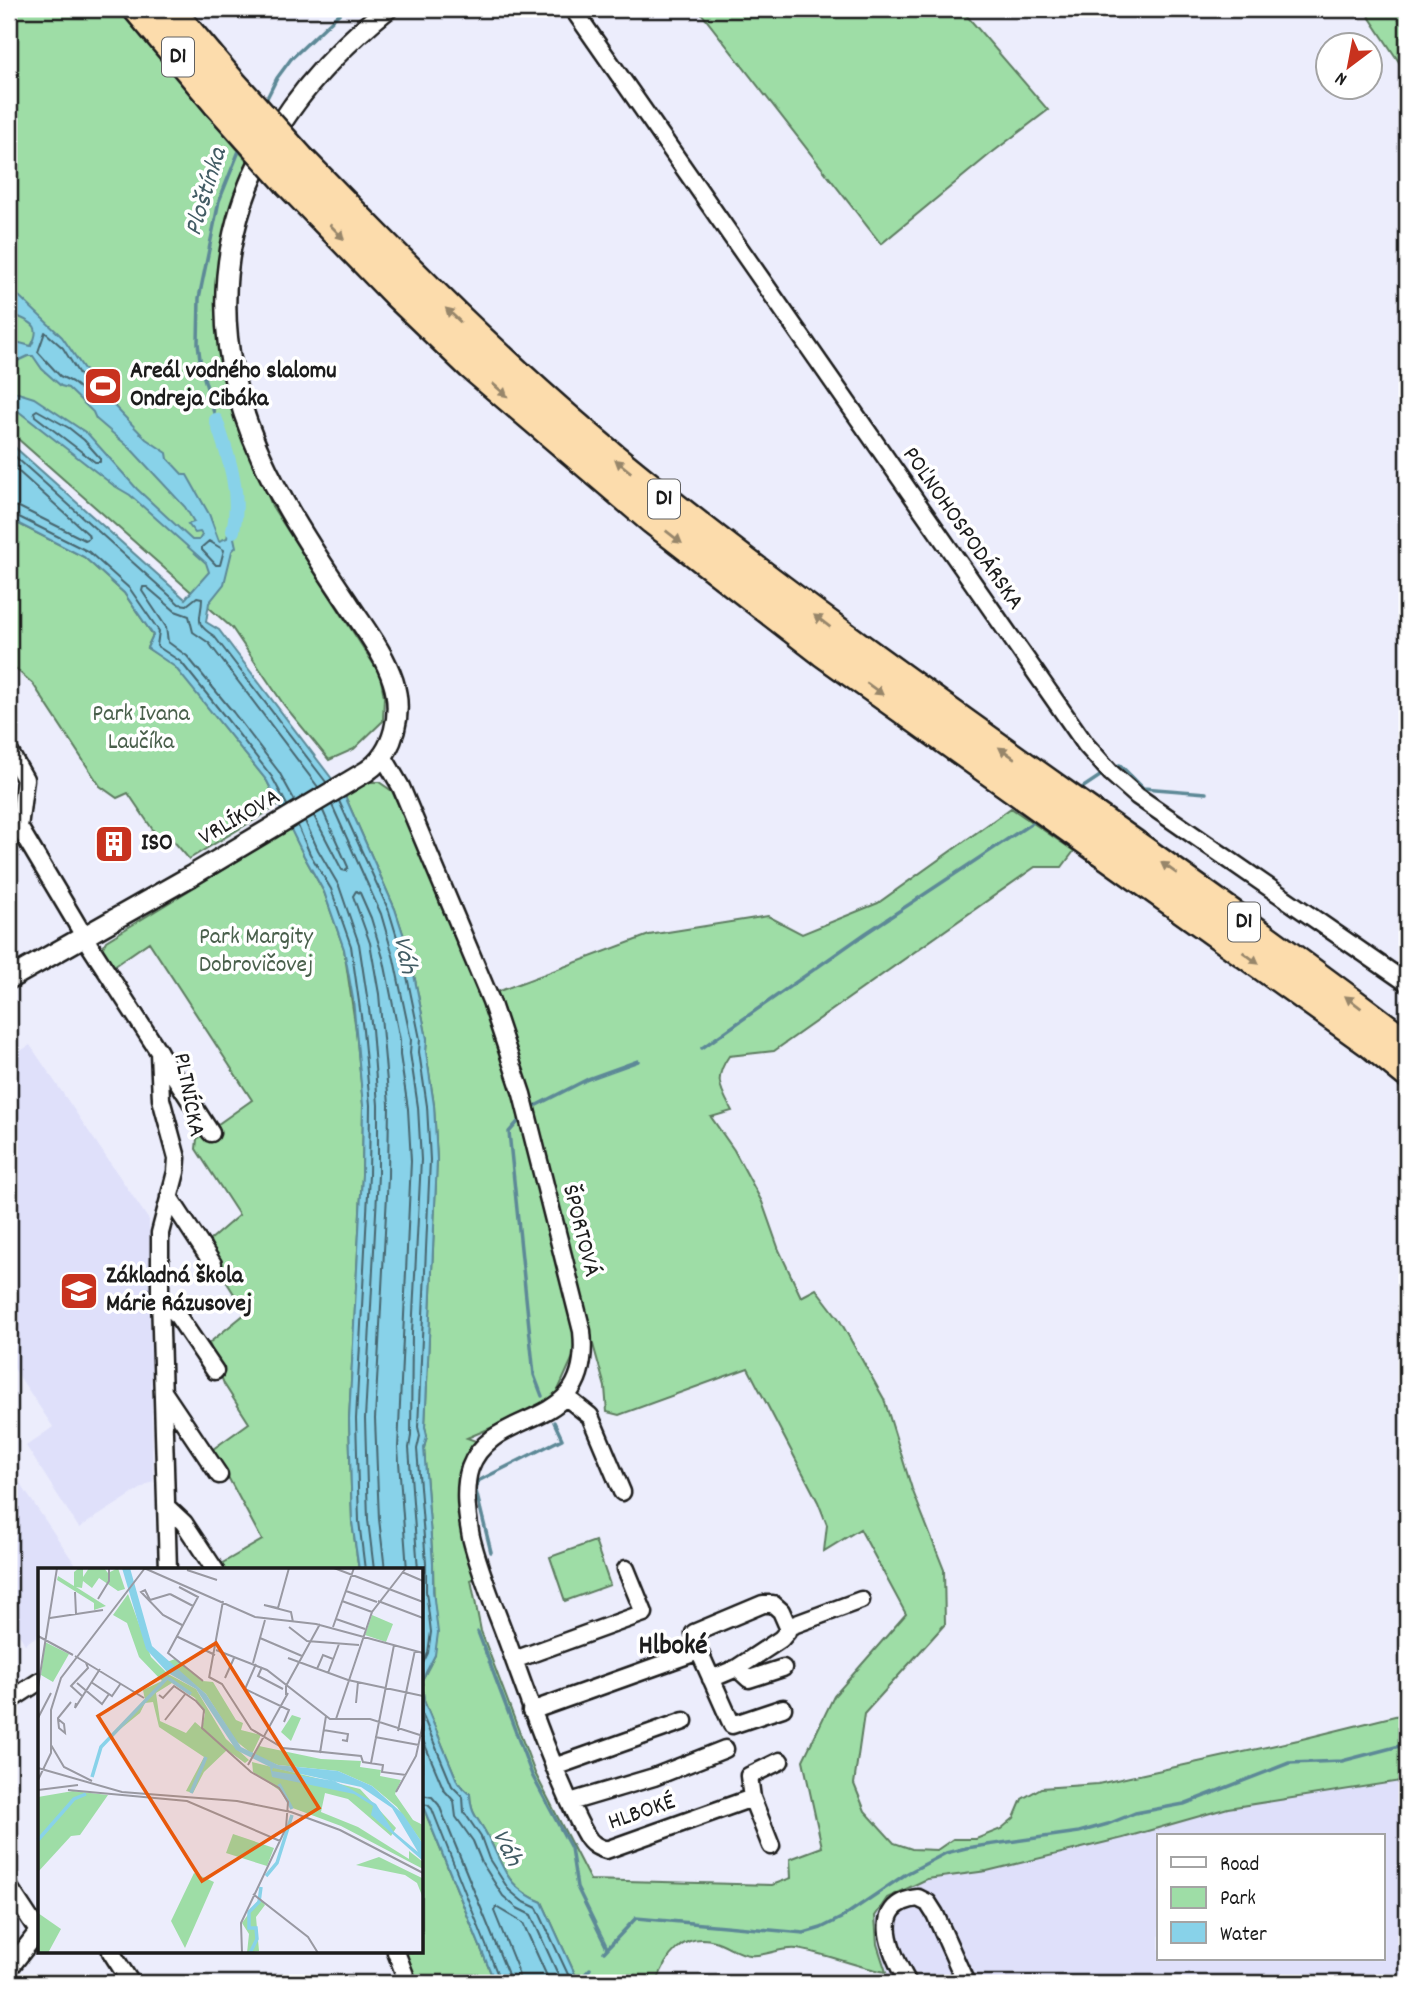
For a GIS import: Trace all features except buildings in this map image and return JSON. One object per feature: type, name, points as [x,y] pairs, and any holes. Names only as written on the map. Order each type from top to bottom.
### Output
[{"type":"highway","name":"D1","points":[[138,9],[224,93],[296,172],[397,293],[471,365],[600,476],[823,652],[1296,958],[1407,1044]]},
{"type":"highway","name":"D1","points":[[169,9],[224,93]]},
{"type":"highway","name":"D1","points":[[1059,806],[1407,1073]]},
{"type":"street","points":[[383,756],[390,743],[395,723],[397,705],[393,680],[379,651],[282,498],[256,444],[240,395],[229,340],[226,307],[230,247],[236,221],[252,176],[269,141],[288,111],[323,67],[387,9]]},
{"type":"street","name":"POĽNOHOSPODÁRSKA","points":[[573,9],[1086,745],[1111,773],[1137,796],[1407,983]]},
{"type":"street","name":"PLTNÍCKA","points":[[9,751],[25,779],[19,827],[159,1052],[161,1099],[177,1158],[176,1172],[160,1233],[168,1568]]},
{"type":"street","name":"VRLÍKOVA","points":[[9,979],[354,779],[374,766],[383,756]]},
{"type":"street","name":"ŠPORTOVÁ","points":[[383,756],[401,787],[491,1001],[522,1094],[582,1331],[584,1348],[579,1373],[566,1397]]},
{"type":"street","points":[[159,1052],[211,1133]]},
{"type":"street","points":[[169,1197],[213,1264]]},
{"type":"street","points":[[160,1296],[177,1315],[215,1371]]},
{"type":"street","points":[[164,1393],[219,1475]]},
{"type":"street","points":[[622,1492],[590,1416],[566,1397],[542,1414],[501,1433],[478,1453],[470,1469],[466,1502],[472,1539],[486,1587],[514,1660],[644,1613],[626,1569]]},
{"type":"street","points":[[168,1508],[184,1523],[214,1568]]},
{"type":"street","points":[[788,1627],[861,1600]]},
{"type":"street","points":[[711,1678],[737,1668],[781,1639],[787,1632],[788,1627],[781,1611],[773,1604],[762,1604],[694,1633],[699,1651],[711,1678],[732,1725],[783,1708]]},
{"type":"street","points":[[531,1711],[699,1651]]},
{"type":"street","name":"HLBOKÉ","points":[[514,1660],[554,1767],[586,1835],[594,1845],[606,1850],[752,1798]]},
{"type":"street","points":[[737,1668],[749,1679],[783,1668]]},
{"type":"street","points":[[9,1701],[38,1682]]},
{"type":"street","points":[[554,1767],[684,1721]]},
{"type":"street","name":"HLBOKÉ","points":[[570,1802],[654,1777],[725,1749]]},
{"type":"street","points":[[771,1846],[752,1798],[749,1776],[780,1761]]},
{"type":"street","points":[[9,1887],[38,1929]]},
{"type":"street","points":[[908,1983],[892,1949],[887,1921],[892,1909],[898,1904],[918,1898],[928,1903],[935,1914],[965,1983]]},
{"type":"street","points":[[9,1969],[38,1931]]},
{"type":"street","points":[[112,1954],[131,1983]]},
{"type":"street","points":[[397,1954],[408,1983]]},
{"type":"shaded area","name":"Základná škola Márie Rázusovej","points":[[30,1045],[149,1220],[153,1481],[79,1528],[26,1446],[53,1427],[9,1361],[9,1058]]},
{"type":"shaded area","points":[[9,1467],[78,1568],[38,1568],[38,1635],[25,1644],[9,1619]]},
{"type":"shaded area","points":[[1407,1780],[1407,1983],[890,1983],[877,1944],[875,1916],[887,1898],[927,1879],[987,1871],[1123,1838],[1228,1808]]},
{"type":"green space","name":"Areál vodného slalomu Ondreja Cibáka","points":[[9,9],[119,9],[249,163],[220,340],[230,393],[272,506],[380,674],[384,697],[383,721],[354,749],[329,760],[284,705],[232,628],[9,431]]},
{"type":"green space","points":[[698,9],[961,9],[1048,110],[881,244]]},
{"type":"green space","points":[[1364,9],[1407,9],[1407,74],[1384,39],[1384,32],[1379,32]]},
{"type":"green space","name":"Park Ivana Laučíka","points":[[9,519],[84,557],[124,593],[153,635],[147,648],[175,666],[267,781],[279,805],[189,859],[165,831],[157,836],[128,793],[117,798],[100,786],[33,684],[9,663]]},
{"type":"green space","points":[[369,782],[379,782],[392,791],[432,876],[484,999],[525,1132],[576,1326],[577,1348],[555,1397],[540,1407],[467,1438],[490,1446],[474,1473],[470,1498],[485,1575],[471,1580],[481,1631],[535,1773],[590,1880],[772,1885],[791,1878],[790,1859],[822,1847],[803,1760],[834,1696],[906,1614],[860,1529],[824,1551],[827,1525],[818,1502],[748,1368],[619,1415],[607,1412],[605,1387],[494,993],[649,935],[768,916],[802,934],[878,903],[1011,808],[1074,851],[1062,867],[1035,867],[774,1051],[729,1056],[721,1071],[720,1084],[732,1111],[711,1117],[734,1150],[762,1202],[779,1250],[801,1297],[816,1289],[839,1319],[884,1399],[912,1489],[944,1570],[945,1624],[864,1714],[854,1784],[865,1811],[894,1843],[912,1849],[937,1850],[953,1839],[976,1839],[1001,1829],[1014,1818],[1022,1799],[1041,1788],[1098,1784],[1407,1713],[1407,1780],[1228,1808],[1123,1838],[987,1871],[927,1879],[887,1898],[875,1916],[877,1944],[886,1972],[797,1949],[762,1955],[746,1954],[719,1942],[703,1939],[684,1943],[677,1949],[665,1964],[657,1983],[579,1983],[542,1902],[520,1889],[506,1874],[473,1812],[470,1794],[458,1783],[424,1701],[424,1676],[435,1655],[433,1563],[424,1448],[427,1436],[425,1427],[437,1160],[434,1105],[426,1052],[427,1039],[410,955],[395,909],[345,796]]},
{"type":"green space","name":"Park Margity Dobrovičovej","points":[[291,828],[324,892],[344,949],[356,1030],[363,1105],[362,1175],[349,1419],[352,1522],[359,1568],[221,1568],[219,1565],[262,1540],[213,1449],[249,1423],[224,1384],[209,1343],[246,1313],[224,1278],[210,1240],[239,1215],[196,1149],[197,1139],[252,1100],[149,942],[111,968],[102,949],[106,941]]},
{"type":"green space","points":[[595,1541],[610,1585],[565,1601],[550,1557]]},
{"type":"green space","points":[[424,1809],[495,1983],[414,1983],[403,1954],[424,1954]]},
{"type":"water","name":"Váh","points":[[9,290],[62,337],[97,388],[146,439],[167,453],[168,459],[183,475],[187,475],[209,514],[219,541],[227,538],[231,509],[240,517],[239,529],[234,538],[236,547],[232,551],[224,584],[209,603],[206,622],[219,630],[345,796],[395,909],[410,955],[427,1039],[437,1160],[425,1427],[427,1436],[424,1448],[438,1633],[435,1655],[424,1676],[424,1568],[359,1568],[352,1522],[349,1419],[362,1175],[363,1105],[353,999],[344,949],[324,892],[267,781],[175,667],[147,648],[153,635],[124,593],[84,557],[9,519],[9,442],[185,599],[209,572],[206,563],[130,495],[113,485],[9,404],[9,390],[34,398],[88,434],[137,489],[192,540],[199,540],[202,535],[200,532],[195,533],[188,524],[194,522],[185,507],[130,448],[96,419],[93,412],[68,388],[61,386],[42,369],[33,356],[9,365],[9,340],[31,346],[36,332],[31,323],[9,312]]},
{"type":"water","points":[[424,1701],[458,1783],[470,1794],[473,1812],[506,1874],[529,1896],[542,1902],[579,1983],[495,1983],[424,1809]]},
{"type":"waterway","name":"Ploštínka","points":[[265,102],[277,78],[291,59],[344,9]]},
{"type":"waterway","name":"Ploštínka","points":[[216,420],[201,367],[198,343],[199,298],[219,201],[241,146]]},
{"type":"waterway","points":[[216,420],[235,488],[233,531]]},
{"type":"waterway","points":[[1116,766],[1120,765],[1143,788],[1206,793]]},
{"type":"waterway","points":[[1079,790],[1100,776]]},
{"type":"waterway","points":[[702,1048],[866,933],[1038,819]]},
{"type":"waterway","points":[[531,1108],[588,1079],[638,1061]]},
{"type":"waterway","points":[[523,1116],[509,1132],[534,1375],[542,1396]]},
{"type":"waterway","points":[[491,1552],[476,1491],[478,1481],[562,1439],[554,1422]]},
{"type":"waterway","points":[[478,1632],[532,1775],[571,1848],[577,1887],[607,1948]]},
{"type":"waterway","points":[[604,1952],[636,1918],[804,1933],[841,1918],[906,1874],[946,1853],[1079,1832],[1135,1813],[1184,1804],[1289,1763],[1342,1761],[1407,1744]]},
{"type":"waterway","points":[[577,1983],[590,1969]]},
{"type":"place","name":"Areál vodného slalomu Ondreja Cibáka","points":[[103,386]]},
{"type":"place","name":"ISO","points":[[114,844]]},
{"type":"place","name":"Základná škola Márie Rázusovej","points":[[79,1291]]},
{"type":"district","name":"Hlboké","points":[[673,1648]]}]
